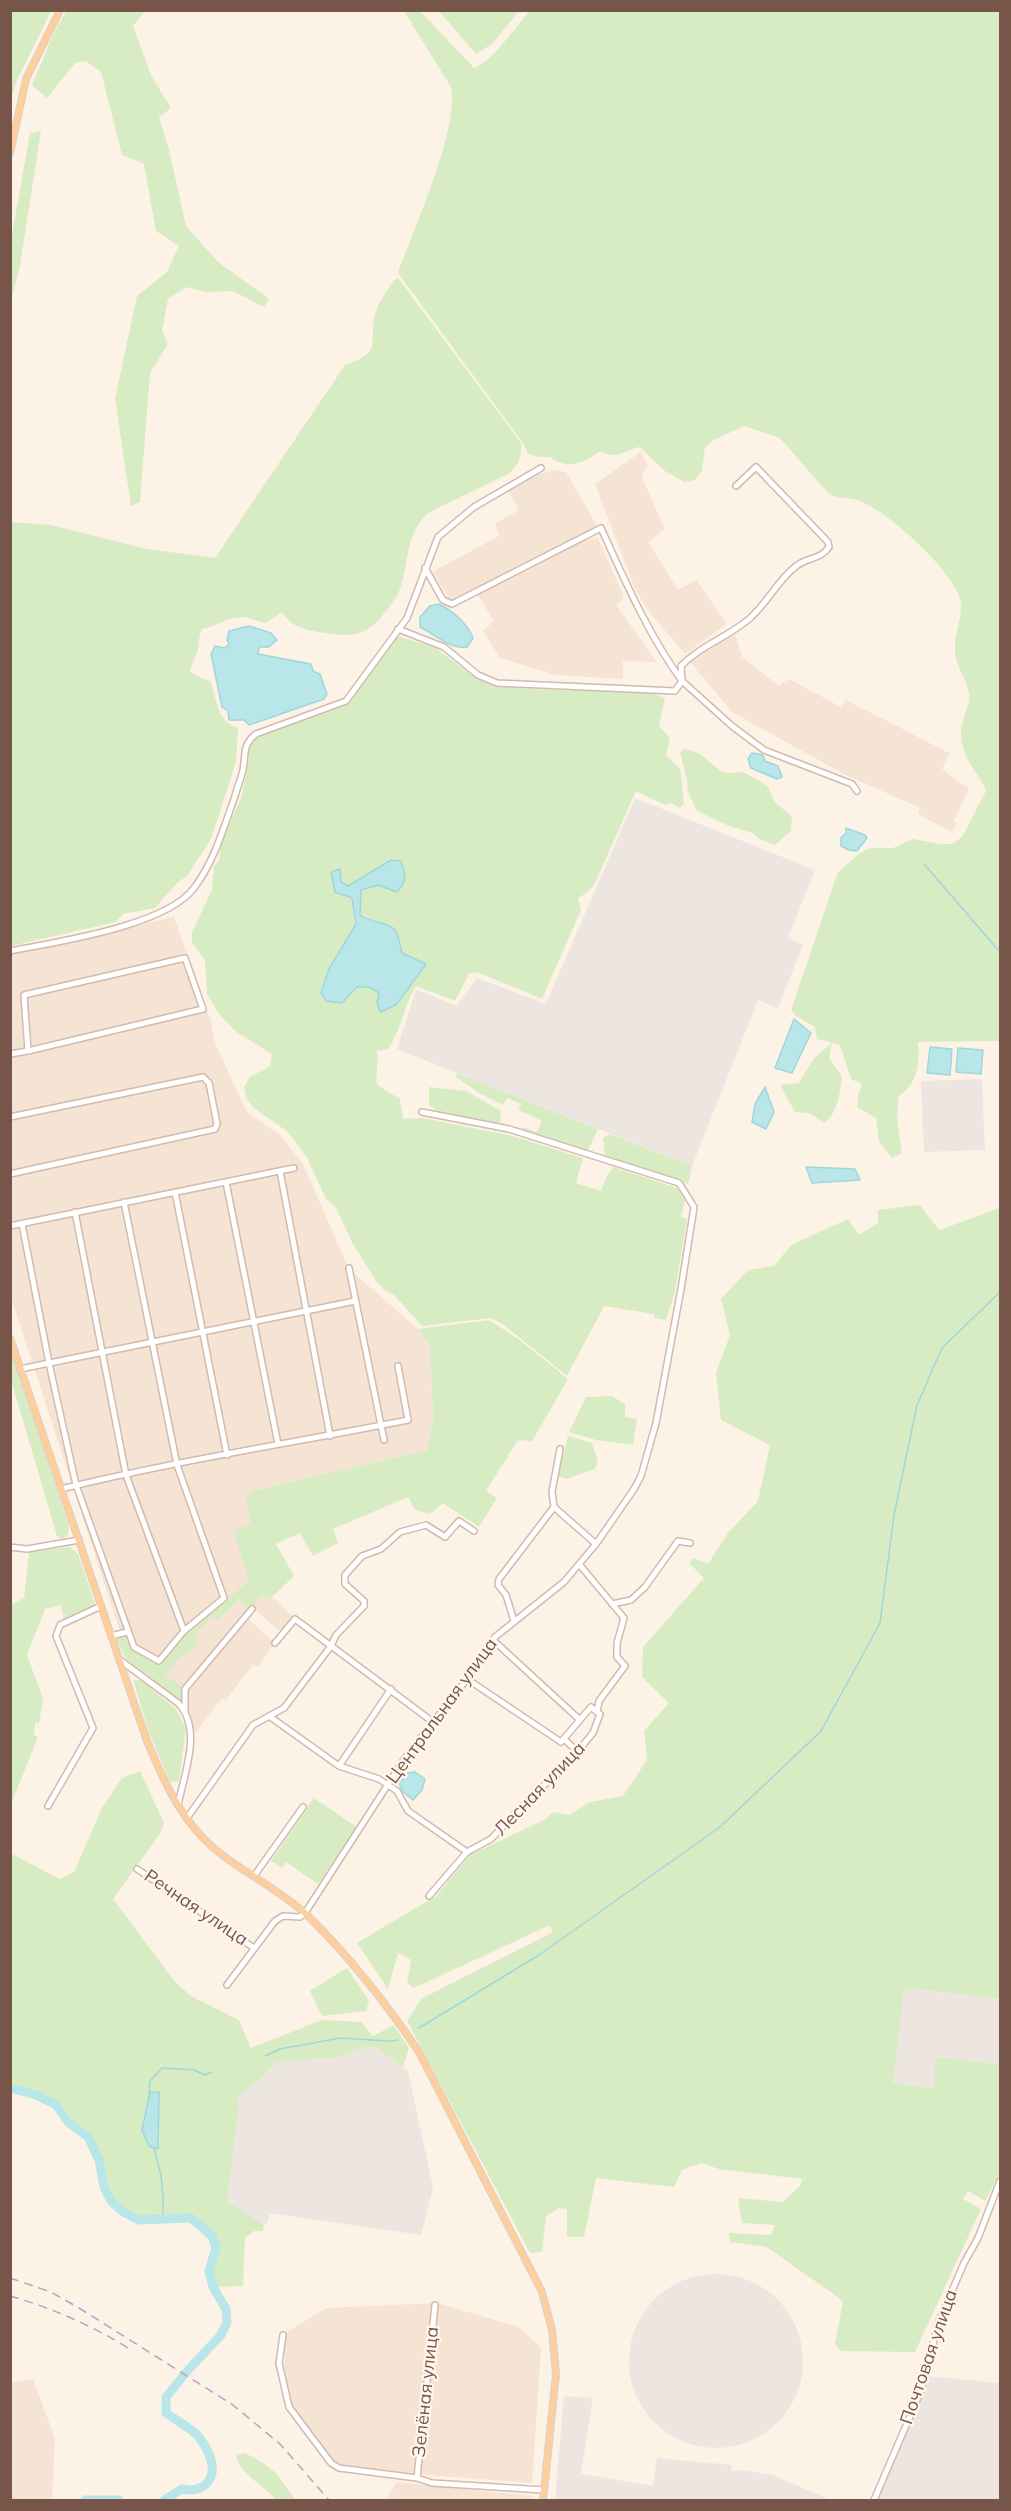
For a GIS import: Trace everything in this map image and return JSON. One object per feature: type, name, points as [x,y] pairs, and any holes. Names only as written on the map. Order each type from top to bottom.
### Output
[{"type":"main road","points":[[10,153],[26,79],[60,10]]},
{"type":"main road","points":[[10,1338],[147,1741],[165,1783],[187,1818],[205,1840],[305,1913],[344,1954],[397,2019],[419,2052],[542,2292],[552,2330],[556,2374],[543,2500]]},
{"type":"street","points":[[398,629],[444,647],[478,675],[497,683],[675,691],[682,681],[681,666],[690,657],[750,618],[795,567],[808,559],[820,557],[829,547],[828,542],[756,467],[736,486]]},
{"type":"street","points":[[10,951],[79,937],[145,918],[168,908],[193,889],[219,839],[243,769],[244,746],[249,739],[256,734],[346,701],[407,618],[438,537],[474,507],[541,468]]},
{"type":"street","points":[[425,568],[443,600],[452,604],[601,528],[630,592],[665,658],[682,681],[724,720],[764,750],[852,784],[857,791]]},
{"type":"street","points":[[10,1054],[28,1051],[203,1009],[185,958],[24,995],[28,1051]]},
{"type":"street","points":[[10,1117],[202,1077],[208,1083],[217,1124],[215,1129],[10,1174]]},
{"type":"street","name":"Центральная улица","points":[[305,1913],[405,1758],[467,1679],[493,1640],[564,1582],[626,1503],[641,1476],[656,1423],[694,1207],[679,1183],[509,1129],[422,1112]]},
{"type":"street","points":[[10,1226],[294,1168]]},
{"type":"street","points":[[280,1171],[330,1436]]},
{"type":"street","points":[[226,1182],[278,1444]]},
{"type":"street","points":[[175,1192],[227,1455]]},
{"type":"street","points":[[22,1224],[76,1485],[134,1647],[159,1661],[183,1631],[224,1598],[177,1465],[124,1202]]},
{"type":"street","points":[[75,1212],[104,1352],[126,1475],[183,1631]]},
{"type":"street","points":[[348,1269],[384,1440]]},
{"type":"street","points":[[20,1369],[355,1301]]},
{"type":"street","points":[[61,1489],[408,1419],[398,1366]]},
{"type":"street","points":[[560,1449],[552,1492],[554,1507],[596,1544]]},
{"type":"street","points":[[514,1621],[506,1595],[498,1585],[499,1579],[554,1507]]},
{"type":"street","points":[[187,1818],[253,1725],[284,1708],[336,1635],[364,1606],[364,1601],[345,1584],[345,1575],[362,1556],[381,1549],[400,1532],[426,1525],[445,1538],[459,1521],[474,1531]]},
{"type":"street","points":[[10,1547],[27,1549],[79,1540]]},
{"type":"street","points":[[579,1564],[612,1604],[631,1600],[645,1587],[678,1541],[690,1543]]},
{"type":"street","name":"Лесная улица","points":[[429,1896],[467,1852],[491,1839],[578,1752],[593,1733],[600,1714],[597,1712],[599,1701],[625,1666],[617,1658],[617,1642],[624,1618],[612,1604]]},
{"type":"street","points":[[48,1806],[93,1728],[56,1636],[60,1625],[100,1606]]},
{"type":"street","points":[[178,1804],[190,1739],[190,1723],[185,1710],[185,1689],[252,1609]]},
{"type":"street","points":[[275,1643],[295,1619],[433,1722]]},
{"type":"street","points":[[111,1636],[127,1632]]},
{"type":"street","points":[[493,1640],[580,1720]]},
{"type":"street","points":[[120,1660],[185,1710]]},
{"type":"street","points":[[467,1679],[561,1742],[591,1707],[597,1712]]},
{"type":"street","points":[[339,1766],[391,1689]]},
{"type":"street","points":[[269,1716],[339,1766],[379,1779],[397,1791],[408,1811],[467,1852]]},
{"type":"street","points":[[564,1739],[578,1752]]},
{"type":"street","points":[[254,1876],[303,1807]]},
{"type":"street","name":"Речная улица","points":[[137,1869],[254,1948]]},
{"type":"street","points":[[227,1985],[275,1921],[283,1916],[300,1917],[305,1913]]},
{"type":"street","name":"Почтовая улица","points":[[874,2500],[920,2393],[939,2321],[964,2263],[978,2238],[1000,2181]]},
{"type":"street","name":"Зелёная улица","points":[[417,2478],[435,2305]]},
{"type":"street","points":[[283,2335],[279,2363],[289,2408],[331,2463],[339,2469],[417,2478],[432,2483],[544,2490]]},
{"type":"shaded area","points":[[641,452],[648,466],[641,476],[665,529],[648,542],[678,590],[696,580],[727,624],[685,654],[647,609],[635,589],[595,484]]},
{"type":"shaded area","points":[[554,470],[566,472],[597,526],[451,602],[432,572],[499,536],[495,524],[519,510],[508,490],[526,478]]},
{"type":"shaded area","points":[[598,538],[624,598],[616,605],[657,662],[623,661],[623,679],[556,675],[500,658],[483,631],[494,621],[477,594],[578,541]]},
{"type":"shaded area","points":[[735,634],[742,657],[779,686],[789,679],[841,707],[846,700],[949,753],[942,769],[969,789],[954,821],[957,823],[952,832],[918,814],[920,808],[846,775],[733,713],[690,662]]},
{"type":"shaded area","points":[[635,798],[815,870],[788,938],[803,945],[778,1008],[758,1000],[692,1166],[397,1049],[416,989],[456,1006],[477,978],[546,1004]]},
{"type":"shaded area","points":[[174,917],[211,1021],[215,1043],[247,1112],[280,1135],[303,1164],[349,1269],[418,1329],[430,1347],[433,1418],[427,1450],[253,1491],[258,1563],[294,1576],[272,1597],[295,1619],[282,1633],[255,1610],[248,1619],[275,1643],[258,1667],[254,1664],[225,1701],[222,1698],[191,1739],[185,1710],[185,1689],[127,1653],[11,1297],[10,955]]},
{"type":"shaded area","points":[[982,1079],[985,1150],[924,1152],[921,1081]]},
{"type":"shaded area","points":[[903,1988],[1000,1999],[1000,2064],[937,2057],[933,2088],[893,2083]]},
{"type":"shaded area","points":[[373,2046],[408,2071],[433,2188],[421,2235],[269,2213],[268,2222],[264,2225],[227,2201],[239,2109],[236,2096],[258,2082],[276,2062],[334,2058]]},
{"type":"shaded area","points":[[716,2274],[749,2281],[764,2289],[777,2300],[788,2313],[796,2328],[803,2361],[796,2394],[788,2409],[777,2422],[764,2433],[749,2441],[716,2448],[683,2441],[668,2433],[655,2422],[644,2409],[636,2394],[629,2361],[636,2328],[644,2313],[655,2300],[668,2289],[683,2281]]},
{"type":"shaded area","points":[[437,2303],[518,2327],[541,2347],[532,2483],[413,2474],[336,2464],[291,2407],[284,2376],[286,2333],[326,2308]]},
{"type":"shaded area","points":[[925,2376],[1000,2383],[1000,2500],[874,2500]]},
{"type":"shaded area","points":[[33,2379],[55,2439],[52,2500],[11,2500],[11,2383]]},
{"type":"shaded area","points":[[564,2396],[593,2398],[581,2474],[653,2486],[657,2458],[732,2465],[731,2471],[741,2470],[773,2475],[828,2499],[555,2500]]},
{"type":"shaded area","points":[[397,2482],[532,2496],[531,2500],[386,2500]]},
{"type":"green space","points":[[11,10],[51,11],[17,80],[11,99]]},
{"type":"green space","points":[[66,11],[145,11],[133,26],[151,75],[171,108],[159,117],[186,226],[218,262],[269,299],[264,307],[233,291],[205,292],[187,287],[168,299],[162,331],[168,344],[150,373],[140,502],[131,506],[115,399],[137,296],[167,272],[179,246],[156,231],[144,164],[122,155],[101,72],[86,61],[75,63],[47,98],[32,85],[52,37]]},
{"type":"green space","points":[[404,11],[420,11],[474,68],[496,51],[530,11],[1000,11],[1000,1041],[918,1042],[919,1058],[914,1079],[899,1096],[897,1111],[902,1153],[892,1158],[879,1141],[876,1118],[857,1107],[862,1084],[851,1079],[840,1045],[817,1039],[815,1027],[796,1016],[791,1010],[838,872],[860,853],[871,848],[893,848],[913,839],[952,844],[962,837],[986,791],[967,759],[961,738],[969,693],[956,656],[955,644],[961,610],[957,591],[935,561],[887,517],[860,501],[829,494],[780,438],[744,426],[714,440],[705,447],[702,471],[695,480],[684,482],[665,471],[640,447],[616,455],[600,451],[575,464],[528,454],[523,443],[398,273],[434,179],[449,127],[452,105],[451,87]]},
{"type":"green space","points":[[439,11],[519,11],[492,44],[476,54]]},
{"type":"green space","points":[[41,131],[20,265],[11,302],[11,240],[30,133]]},
{"type":"green space","points":[[398,278],[521,443],[518,463],[510,473],[428,513],[420,522],[411,540],[400,589],[376,623],[363,632],[342,635],[306,629],[290,622],[282,612],[266,623],[238,617],[202,629],[190,672],[211,682],[222,715],[226,721],[238,728],[236,762],[211,839],[187,876],[177,883],[155,908],[123,914],[116,922],[11,946],[11,522],[51,525],[147,549],[215,558],[345,365],[369,353],[373,343],[374,319],[377,309],[394,280]]},
{"type":"green space","points":[[397,636],[434,647],[488,684],[531,689],[651,693],[665,698],[659,726],[670,738],[666,755],[681,773],[684,804],[680,808],[670,803],[665,805],[636,791],[595,883],[588,892],[578,898],[581,910],[542,999],[477,972],[469,974],[455,1001],[416,986],[388,1049],[377,1051],[377,1085],[400,1099],[403,1119],[422,1118],[509,1135],[583,1158],[576,1183],[601,1191],[613,1167],[677,1188],[685,1201],[681,1217],[687,1219],[675,1291],[666,1320],[654,1318],[654,1314],[604,1306],[567,1376],[504,1325],[491,1318],[422,1326],[394,1295],[384,1290],[352,1242],[335,1206],[326,1199],[307,1158],[288,1132],[253,1107],[246,1098],[244,1087],[250,1077],[270,1066],[272,1054],[235,1031],[219,1014],[207,994],[205,961],[192,943],[192,932],[212,890],[214,867],[220,858],[220,847],[242,795],[249,760],[248,749],[253,739],[258,736],[346,705]],"holes":[[[391,860],[378,885],[361,890],[360,915],[369,921],[391,928],[402,953],[426,964],[396,1005],[380,1012],[377,1003],[379,993],[369,987],[357,987],[329,969],[356,924],[352,898],[332,872],[340,870],[341,882],[348,886]]]},
{"type":"green space","points":[[684,748],[700,754],[721,771],[743,772],[768,787],[775,802],[792,817],[791,831],[775,845],[758,838],[753,833],[729,826],[697,811],[687,790],[688,784],[680,753]]},
{"type":"green space","points":[[832,1043],[829,1058],[842,1077],[836,1108],[825,1123],[808,1113],[795,1112],[780,1085],[799,1083],[814,1058]]},
{"type":"green space","points":[[457,1073],[598,1129],[587,1152],[521,1131],[523,1127],[537,1132],[542,1121],[518,1110],[521,1104],[507,1098],[503,1105],[479,1093],[456,1077]]},
{"type":"green space","points":[[429,1087],[466,1091],[501,1111],[500,1123],[440,1113],[429,1105]]},
{"type":"green space","points":[[610,1134],[692,1166],[688,1184],[605,1156],[603,1138]]},
{"type":"green space","points":[[920,1205],[939,1230],[1000,1208],[1000,1999],[904,1988],[893,2083],[933,2088],[936,2057],[1000,2064],[1000,2173],[985,2201],[968,2191],[963,2199],[981,2209],[915,2352],[841,2351],[835,2344],[843,2301],[767,2247],[730,2242],[729,2233],[771,2235],[775,2225],[742,2223],[738,2198],[783,2202],[800,2186],[802,2179],[719,2169],[701,2163],[682,2170],[674,2187],[596,2178],[584,2237],[567,2237],[567,2209],[559,2208],[546,2216],[542,2252],[530,2253],[407,2021],[421,1999],[553,1932],[550,1925],[414,1988],[407,1983],[411,1960],[398,1953],[388,1989],[357,1943],[436,1896],[470,1855],[546,1819],[553,1812],[570,1815],[590,1802],[623,1796],[647,1760],[644,1731],[669,1703],[642,1677],[643,1647],[704,1578],[689,1563],[694,1558],[708,1564],[728,1533],[758,1501],[770,1445],[721,1420],[716,1373],[730,1335],[721,1299],[748,1270],[774,1266],[791,1245],[848,1219],[859,1235],[878,1223],[878,1210]]},
{"type":"green space","points":[[489,1320],[520,1340],[568,1379],[532,1441],[518,1440],[486,1491],[497,1498],[479,1527],[443,1503],[430,1514],[415,1510],[408,1497],[333,1529],[338,1543],[313,1556],[300,1533],[276,1544],[294,1576],[269,1600],[263,1594],[249,1610],[239,1599],[218,1620],[213,1615],[193,1637],[199,1643],[185,1656],[180,1656],[165,1676],[183,1687],[182,1702],[125,1658],[116,1638],[126,1635],[133,1649],[161,1665],[185,1634],[249,1581],[234,1531],[251,1524],[246,1500],[253,1491],[427,1450],[433,1418],[430,1347],[418,1329]]},
{"type":"green space","points":[[10,1348],[69,1525],[68,1535],[62,1539],[57,1536],[11,1380]]},
{"type":"green space","points":[[612,1396],[625,1404],[625,1417],[637,1419],[633,1445],[596,1440],[569,1432],[586,1397]]},
{"type":"green space","points":[[568,1436],[592,1443],[598,1461],[595,1469],[567,1479],[558,1476]]},
{"type":"green space","points":[[70,1547],[78,1554],[95,1604],[64,1620],[61,1605],[45,1609],[27,1655],[43,1699],[39,1723],[35,1723],[34,1736],[38,1737],[11,1804],[11,1605],[24,1598],[29,1552]]},
{"type":"green space","points":[[133,1680],[141,1680],[176,1709],[186,1729],[179,1781],[170,1782],[149,1733]]},
{"type":"green space","points":[[140,1771],[164,1823],[161,1832],[113,1899],[175,1982],[191,1996],[239,2020],[251,2048],[322,2020],[361,2022],[373,2036],[394,2025],[409,2048],[403,2067],[373,2046],[334,2058],[276,2062],[258,2082],[237,2096],[239,2109],[227,2201],[264,2225],[263,2231],[254,2231],[245,2238],[243,2286],[215,2287],[213,2276],[219,2246],[214,2235],[204,2224],[181,2215],[146,2216],[134,2214],[123,2208],[116,2202],[109,2189],[99,2150],[63,2107],[41,2093],[11,2085],[10,1853],[60,1879],[74,1872],[102,1808],[122,1778]]},
{"type":"green space","points":[[314,1798],[357,1827],[318,1884],[286,1862],[282,1868],[271,1861]]},
{"type":"green space","points":[[347,1968],[369,2001],[366,2011],[322,2016],[310,1991]]},
{"type":"green space","points":[[244,2453],[272,2470],[296,2500],[277,2500],[255,2481],[237,2460],[237,2455]]},
{"type":"water","points":[[439,604],[454,614],[467,628],[473,638],[467,647],[449,644],[420,627],[420,617],[430,606]]},
{"type":"water","points":[[249,626],[271,633],[277,640],[269,647],[259,647],[258,654],[311,664],[313,671],[320,674],[327,694],[324,699],[249,725],[244,720],[229,720],[228,711],[222,707],[211,654],[215,646],[225,648],[229,644],[227,640],[229,631]]},
{"type":"water","points":[[752,753],[763,755],[765,761],[778,766],[782,777],[777,779],[751,768],[748,759]]},
{"type":"water","points":[[846,828],[865,835],[867,838],[857,851],[841,846],[841,838],[846,833]]},
{"type":"water","points":[[391,860],[401,861],[405,874],[403,884],[397,892],[378,885],[361,890],[360,915],[392,927],[398,935],[402,953],[426,964],[396,1005],[380,1012],[377,1003],[379,993],[369,987],[357,987],[342,1003],[326,1001],[321,993],[329,969],[356,924],[352,898],[335,892],[331,872],[340,869],[341,882],[348,886]]},
{"type":"water","points":[[794,1019],[811,1033],[792,1073],[775,1068]]},
{"type":"water","points":[[930,1047],[952,1049],[950,1075],[927,1073]]},
{"type":"water","points":[[958,1048],[983,1050],[981,1074],[956,1072]]},
{"type":"water","points":[[765,1087],[774,1112],[766,1129],[752,1122],[755,1104]]},
{"type":"water","points":[[806,1167],[855,1169],[860,1180],[812,1183]]},
{"type":"water","points":[[415,1772],[425,1779],[422,1790],[413,1800],[403,1792],[399,1783],[407,1773]]},
{"type":"water","points":[[150,2092],[159,2092],[158,2149],[149,2146],[142,2130]]},
{"type":"waterway","points":[[924,864],[1000,952]]},
{"type":"waterway","points":[[419,2028],[539,1955],[720,1827],[821,1731],[880,1623],[894,1515],[917,1405],[942,1348],[1000,1292]]},
{"type":"waterway","points":[[265,2056],[280,2049],[340,2038],[398,2040]]},
{"type":"waterway","points":[[149,2093],[150,2081],[162,2068],[194,2070],[205,2075],[212,2072]]},
{"type":"waterway","points":[[10,2088],[36,2095],[56,2105],[68,2122],[88,2137],[99,2160],[104,2187],[111,2201],[123,2212],[139,2220],[191,2218],[212,2236],[216,2248],[209,2271],[213,2287],[226,2309],[227,2322],[221,2335],[166,2397],[166,2413],[197,2435],[208,2451],[212,2464],[211,2476],[202,2487],[192,2490],[182,2489],[164,2500]]},
{"type":"waterway","points":[[154,2148],[161,2175],[163,2219]]},
{"type":"waterway","points":[[85,2500],[119,2500]]},
{"type":"railway","points":[[10,2278],[51,2292],[233,2405],[280,2444],[329,2500]]},
{"type":"railway","points":[[10,2296],[71,2318],[128,2348]]}]
